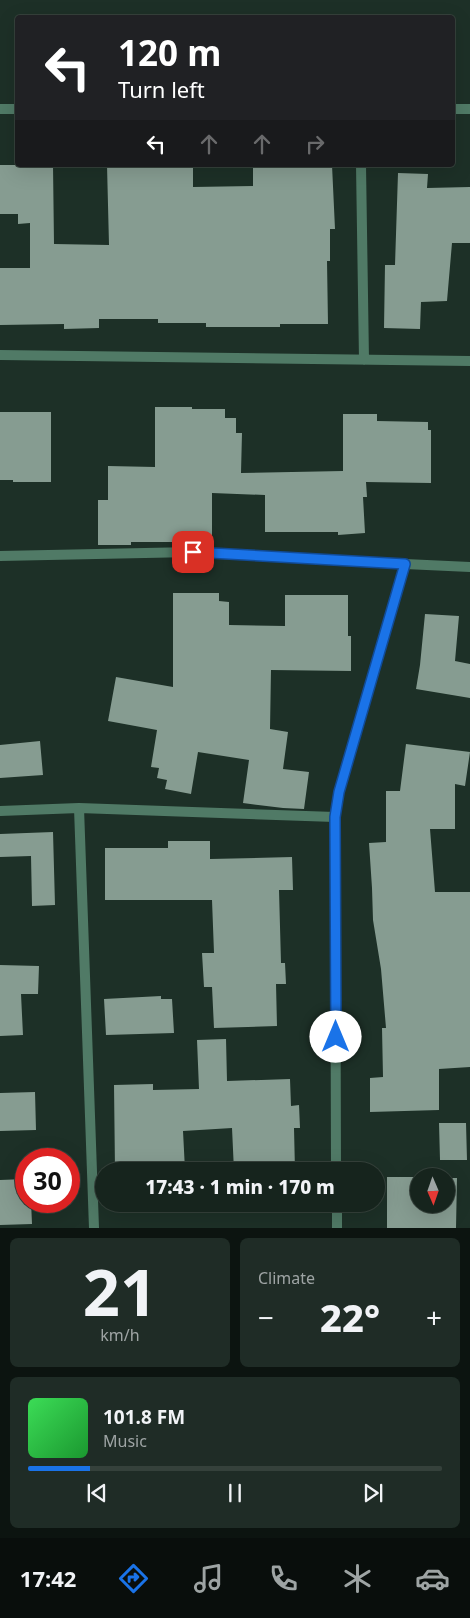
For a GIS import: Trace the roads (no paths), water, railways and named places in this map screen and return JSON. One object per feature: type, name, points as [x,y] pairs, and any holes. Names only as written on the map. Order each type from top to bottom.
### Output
[{"type":"street","points":[[0,109],[15,109]]},
{"type":"street","points":[[455,109],[470,109]]},
{"type":"street","points":[[361,167],[364,360]]},
{"type":"street","points":[[0,355],[470,361]]},
{"type":"street","points":[[0,556],[193,552],[470,567]]},
{"type":"street","points":[[336,1162],[335,817],[339,792],[405,564]]},
{"type":"street","points":[[0,811],[79,808],[335,817]]},
{"type":"street","points":[[79,808],[94,1228]]},
{"type":"street","points":[[336,1212],[337,1228]]}]
